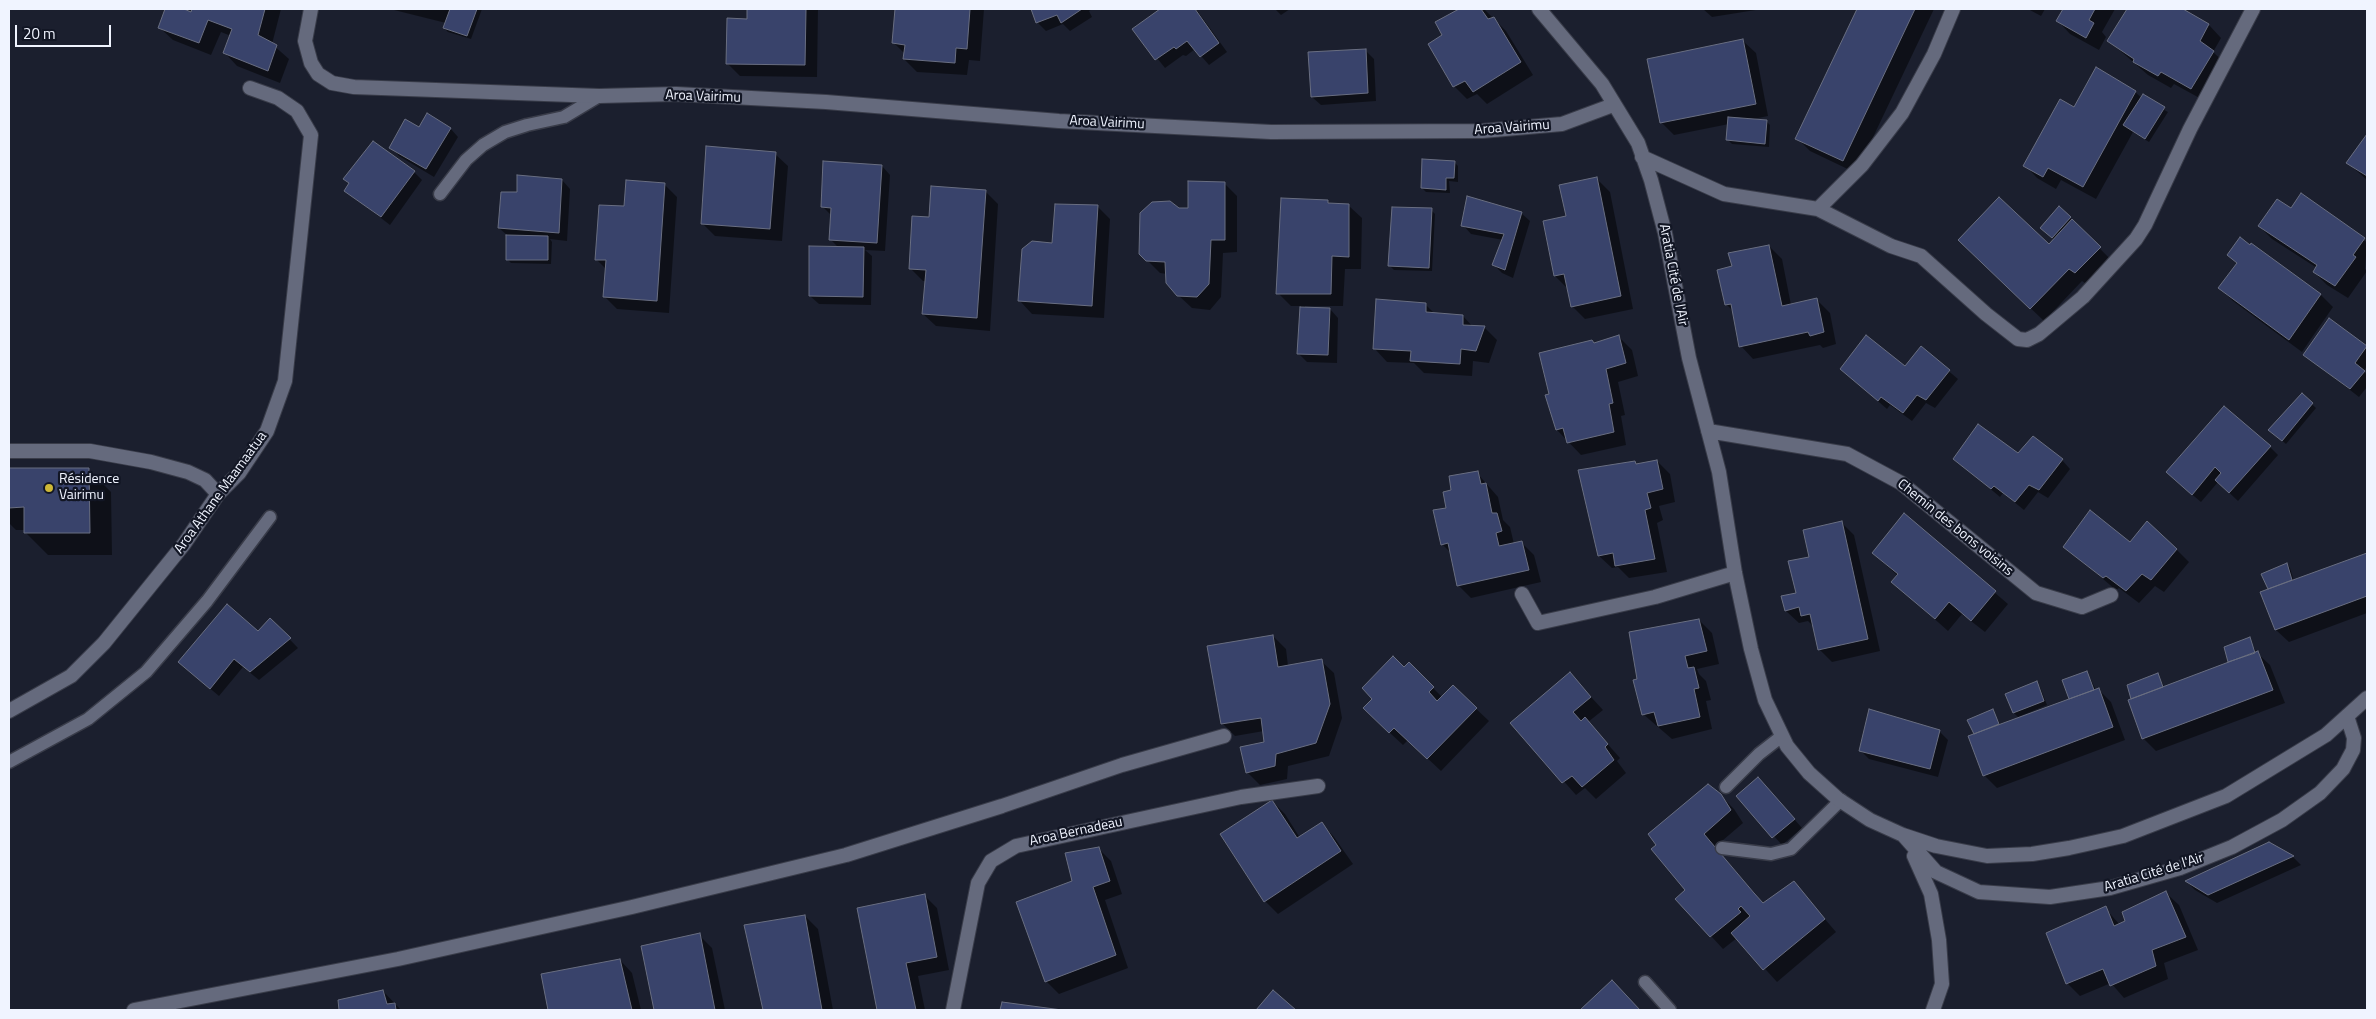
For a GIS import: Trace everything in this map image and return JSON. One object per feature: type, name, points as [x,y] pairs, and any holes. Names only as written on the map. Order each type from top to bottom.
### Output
[{"type":"street","name":"Aroa Vairimu","points":[[311,9],[305,41],[311,63],[318,74],[332,83],[354,87],[598,96],[676,94],[826,102],[1059,121],[1272,132],[1509,129],[1562,124],[1613,105]]},
{"type":"street","name":"Aratia Cité de l'Air","points":[[1540,9],[1584,59],[1602,84],[1613,105],[1638,143],[1665,233],[1689,358],[1718,472],[1734,573],[1751,649],[1765,700],[1787,746],[1809,773],[1841,800],[1870,820],[1903,835],[1936,846],[1987,856],[2032,854],[2123,836],[2226,796],[2326,735],[2367,698]]},
{"type":"street","points":[[1818,209],[1862,166],[1902,113],[1934,54],[1953,9]]},
{"type":"street","points":[[1642,157],[1724,194],[1818,209],[1892,246],[1921,256],[1992,319],[2018,339],[2027,340],[2039,334],[2083,297],[2141,232],[2190,129],[2253,9]]},
{"type":"street","name":"Aroa Athane Maamaatua","points":[[9,711],[71,676],[104,643],[184,544],[218,494],[239,473],[267,431],[285,381],[311,135],[298,111],[278,98],[250,88]]},
{"type":"street","name":"Chemin des bons voisins","points":[[1708,431],[1847,454],[1900,483],[2036,593],[2082,607],[2111,595]]},
{"type":"street","points":[[9,451],[90,451],[151,462],[188,472],[205,480],[218,494]]},
{"type":"street","points":[[1522,594],[1538,623],[1656,598],[1734,573]]},
{"type":"street","name":"Aratia Cité de l'Air","points":[[1903,835],[1936,872],[1979,892],[2050,897],[2110,888],[2180,868],[2232,847],[2282,820],[2320,792],[2343,769],[2353,750],[2354,738],[2347,716]]},
{"type":"street","points":[[134,1010],[407,957],[632,907],[846,855],[1002,806],[1132,762],[1224,736]]},
{"type":"street","name":"Aroa Bernadeau","points":[[953,1010],[978,883],[991,861],[1016,846],[1241,796],[1318,786]]},
{"type":"street","points":[[1903,835],[1928,885],[1939,940],[1942,984],[1933,1010]]},
{"type":"lane","points":[[440,194],[466,160],[490,141],[505,132],[527,124],[564,117],[598,96]]},
{"type":"lane","points":[[9,762],[88,719],[146,672],[207,601],[270,517]]},
{"type":"lane","points":[[1726,787],[1759,754],[1782,736]]},
{"type":"lane","points":[[1722,848],[1771,854],[1791,849],[1841,800]]},
{"type":"lane","points":[[1645,982],[1670,1010]]},
{"type":"building","points":[[165,9],[184,9],[191,12],[192,9],[265,9],[258,35],[277,45],[268,71],[223,53],[232,29],[208,20],[199,43],[158,28]]},
{"type":"building","points":[[450,9],[477,9],[467,36],[443,28]]},
{"type":"building","points":[[747,9],[806,9],[805,65],[726,64],[727,18],[747,19]]},
{"type":"building","points":[[895,9],[970,9],[967,49],[956,48],[955,63],[903,59],[905,45],[892,43]]},
{"type":"building","points":[[1031,9],[1082,9],[1061,23],[1057,15],[1036,23]]},
{"type":"building","points":[[1160,9],[1195,9],[1219,43],[1200,57],[1187,41],[1155,60],[1132,29]]},
{"type":"building","points":[[1459,9],[1481,9],[1488,19],[1494,17],[1521,62],[1473,92],[1465,81],[1453,87],[1428,44],[1442,35],[1435,22]]},
{"type":"building","points":[[1857,9],[1915,9],[1843,161],[1795,139]]},
{"type":"building","points":[[2063,9],[2095,9],[2089,20],[2094,23],[2086,38],[2056,21]]},
{"type":"building","points":[[2127,9],[2183,9],[2209,24],[2200,41],[2214,51],[2191,89],[2161,72],[2158,76],[2133,62],[2134,59],[2107,41]]},
{"type":"building","points":[[1743,39],[1756,104],[1660,123],[1647,59]]},
{"type":"building","points":[[1366,49],[1368,93],[1311,97],[1308,52]]},
{"type":"building","points":[[2096,67],[2136,91],[2083,187],[2048,168],[2043,177],[2023,166],[2060,99],[2074,107]]},
{"type":"building","points":[[2143,94],[2165,107],[2145,139],[2123,125]]},
{"type":"building","points":[[427,113],[451,128],[426,169],[389,148],[405,119],[419,127]]},
{"type":"building","points":[[1728,117],[1767,120],[1765,144],[1726,140]]},
{"type":"building","points":[[2367,134],[2367,176],[2346,163]]},
{"type":"building","points":[[373,141],[415,171],[381,217],[344,191],[349,183],[343,179]]},
{"type":"building","points":[[706,146],[776,152],[770,229],[701,224]]},
{"type":"building","points":[[1422,159],[1455,161],[1454,178],[1446,178],[1446,190],[1421,188]]},
{"type":"building","points":[[823,161],[882,165],[877,243],[829,240],[831,208],[821,207]]},
{"type":"building","points":[[517,175],[562,179],[559,233],[498,228],[501,192],[517,192]]},
{"type":"building","points":[[1597,177],[1621,296],[1571,307],[1564,274],[1554,276],[1543,221],[1566,216],[1559,185]]},
{"type":"building","points":[[626,180],[665,183],[657,301],[603,297],[606,260],[595,260],[599,205],[624,206]]},
{"type":"building","points":[[1188,181],[1225,182],[1225,240],[1211,240],[1209,284],[1197,297],[1177,296],[1166,283],[1165,262],[1146,261],[1139,254],[1140,213],[1152,202],[1170,201],[1179,208],[1188,208]]},
{"type":"building","points":[[931,186],[986,190],[977,318],[922,314],[926,270],[909,269],[912,216],[929,217]]},
{"type":"building","points":[[2301,193],[2365,238],[2353,255],[2356,257],[2335,286],[2313,272],[2317,265],[2258,226],[2277,199],[2291,208]]},
{"type":"building","points":[[1467,196],[1522,212],[1505,270],[1492,265],[1504,234],[1461,226]]},
{"type":"building","points":[[1999,197],[2049,244],[2072,219],[2101,247],[2075,273],[2069,269],[2030,309],[1958,240]]},
{"type":"building","points":[[1281,198],[1328,200],[1328,203],[1349,204],[1349,257],[1332,256],[1331,294],[1276,294]]},
{"type":"building","points":[[1055,204],[1098,205],[1092,306],[1018,301],[1022,249],[1032,241],[1052,243]]},
{"type":"building","points":[[2059,206],[2071,217],[2052,238],[2040,228]]},
{"type":"building","points":[[1392,207],[1432,208],[1429,268],[1388,266]]},
{"type":"building","points":[[506,235],[548,236],[548,260],[506,260]]},
{"type":"building","points":[[2240,237],[2321,294],[2289,340],[2218,288],[2237,263],[2227,255]]},
{"type":"building","points":[[1769,245],[1782,306],[1817,298],[1824,332],[1810,336],[1808,332],[1739,347],[1731,304],[1725,305],[1717,270],[1732,266],[1728,253]]},
{"type":"building","points":[[809,246],[864,247],[863,297],[809,296]]},
{"type":"building","points":[[1376,299],[1426,303],[1426,312],[1463,315],[1463,325],[1485,326],[1476,351],[1461,349],[1460,364],[1410,361],[1411,351],[1373,349]]},
{"type":"building","points":[[1300,307],[1330,308],[1328,355],[1297,354]]},
{"type":"building","points":[[2329,318],[2367,346],[2355,363],[2365,371],[2350,389],[2303,355]]},
{"type":"building","points":[[1619,335],[1626,363],[1606,369],[1613,403],[1609,404],[1614,432],[1567,443],[1563,428],[1556,430],[1545,395],[1549,394],[1539,353],[1592,340],[1594,343]]},
{"type":"building","points":[[1866,335],[1905,366],[1921,346],[1950,370],[1926,400],[1917,395],[1903,413],[1881,397],[1878,401],[1840,369]]},
{"type":"building","points":[[2302,393],[2313,403],[2282,441],[2268,430]]},
{"type":"building","points":[[2224,406],[2271,446],[2229,493],[2215,480],[2221,473],[2215,467],[2192,495],[2166,472]]},
{"type":"building","points":[[1978,424],[2018,453],[2033,436],[2063,459],[2039,490],[2029,485],[2015,502],[1994,486],[1991,489],[1953,459]]},
{"type":"building","points":[[1657,460],[1663,489],[1647,493],[1651,508],[1645,510],[1655,559],[1615,566],[1613,553],[1598,556],[1578,470],[1635,461],[1636,464]]},
{"type":"building","name":"Résidence Vairimu","points":[[9,468],[89,468],[90,533],[24,533],[24,507],[9,508]]},
{"type":"building","points":[[1478,471],[1481,484],[1486,483],[1492,513],[1497,513],[1502,531],[1496,533],[1499,546],[1522,541],[1529,570],[1457,586],[1448,543],[1441,545],[1433,510],[1446,508],[1443,492],[1451,490],[1449,476]]},
{"type":"building","points":[[2090,510],[2130,542],[2147,521],[2177,549],[2151,580],[2142,574],[2126,591],[2106,576],[2103,578],[2063,547]]},
{"type":"building","points":[[1904,513],[1996,591],[1971,621],[1949,602],[1935,619],[1891,582],[1898,574],[1872,553]]},
{"type":"building","points":[[1842,521],[1868,639],[1818,650],[1810,614],[1801,616],[1799,607],[1785,611],[1781,596],[1796,593],[1788,561],[1809,557],[1803,530]]},
{"type":"building","points":[[2367,553],[2367,596],[2275,630],[2260,592]]},
{"type":"building","points":[[2287,563],[2292,580],[2268,589],[2261,574]]},
{"type":"building","points":[[227,604],[258,631],[270,618],[291,638],[250,672],[234,659],[210,689],[178,662]]},
{"type":"building","points":[[1699,619],[1707,651],[1685,656],[1688,668],[1694,667],[1699,688],[1694,689],[1700,717],[1658,726],[1654,712],[1642,715],[1633,680],[1637,679],[1629,632]]},
{"type":"building","points":[[1273,635],[1278,667],[1322,659],[1330,704],[1316,743],[1276,754],[1275,766],[1246,773],[1240,747],[1264,742],[1261,718],[1221,724],[1207,646]]},
{"type":"building","points":[[2250,637],[2255,653],[2228,662],[2224,647]]},
{"type":"building","points":[[2258,651],[2273,690],[2142,739],[2128,700]]},
{"type":"building","points":[[1393,656],[1404,667],[1409,662],[1434,687],[1429,692],[1437,701],[1453,685],[1477,708],[1427,759],[1394,728],[1389,733],[1363,708],[1372,699],[1362,688]]},
{"type":"building","points":[[2087,671],[2094,690],[2069,699],[2062,680]]},
{"type":"building","points":[[1570,672],[1591,697],[1573,712],[1581,721],[1585,717],[1608,744],[1605,747],[1614,760],[1582,787],[1572,776],[1562,783],[1510,723]]},
{"type":"building","points":[[2158,673],[2163,687],[2131,699],[2127,685]]},
{"type":"building","points":[[2037,681],[2044,701],[2013,713],[2005,694]]},
{"type":"building","points":[[2099,688],[2113,727],[1983,776],[1968,736]]},
{"type":"building","points":[[1869,709],[1940,730],[1930,769],[1859,751]]},
{"type":"building","points":[[1993,709],[1999,724],[1974,734],[1967,720]]},
{"type":"building","points":[[1758,777],[1795,819],[1772,838],[1736,796]]},
{"type":"building","points":[[1708,784],[1721,794],[1731,810],[1704,834],[1754,893],[1763,903],[1794,881],[1825,919],[1763,970],[1731,933],[1750,916],[1741,906],[1738,909],[1741,912],[1710,937],[1675,899],[1685,890],[1651,849],[1656,845],[1648,834]]},
{"type":"building","points":[[1272,800],[1297,838],[1322,822],[1341,851],[1264,902],[1220,834]]},
{"type":"building","points":[[2269,842],[2294,856],[2208,895],[2185,881]]},
{"type":"building","points":[[1099,847],[1110,881],[1093,887],[1116,955],[1045,982],[1016,902],[1072,881],[1065,853]]},
{"type":"building","points":[[2166,891],[2186,937],[2152,950],[2156,966],[2110,986],[2103,969],[2066,984],[2046,933],[2106,906],[2114,926],[2125,921],[2122,912]]},
{"type":"building","points":[[925,894],[937,957],[906,963],[916,1010],[877,1010],[857,908]]},
{"type":"building","points":[[805,915],[822,1010],[763,1010],[744,925]]},
{"type":"building","points":[[700,933],[715,1010],[654,1010],[641,946]]},
{"type":"building","points":[[620,959],[632,1010],[548,1010],[541,974]]},
{"type":"building","points":[[1612,980],[1640,1010],[1580,1010]]},
{"type":"building","points":[[383,990],[387,1004],[395,1003],[396,1010],[339,1010],[338,1000]]},
{"type":"building","points":[[1273,990],[1296,1010],[1256,1010]]},
{"type":"building","points":[[1002,1002],[1062,1010],[1000,1010]]},
{"type":"place","name":"Résidence Vairimu","points":[[49,488]]}]
